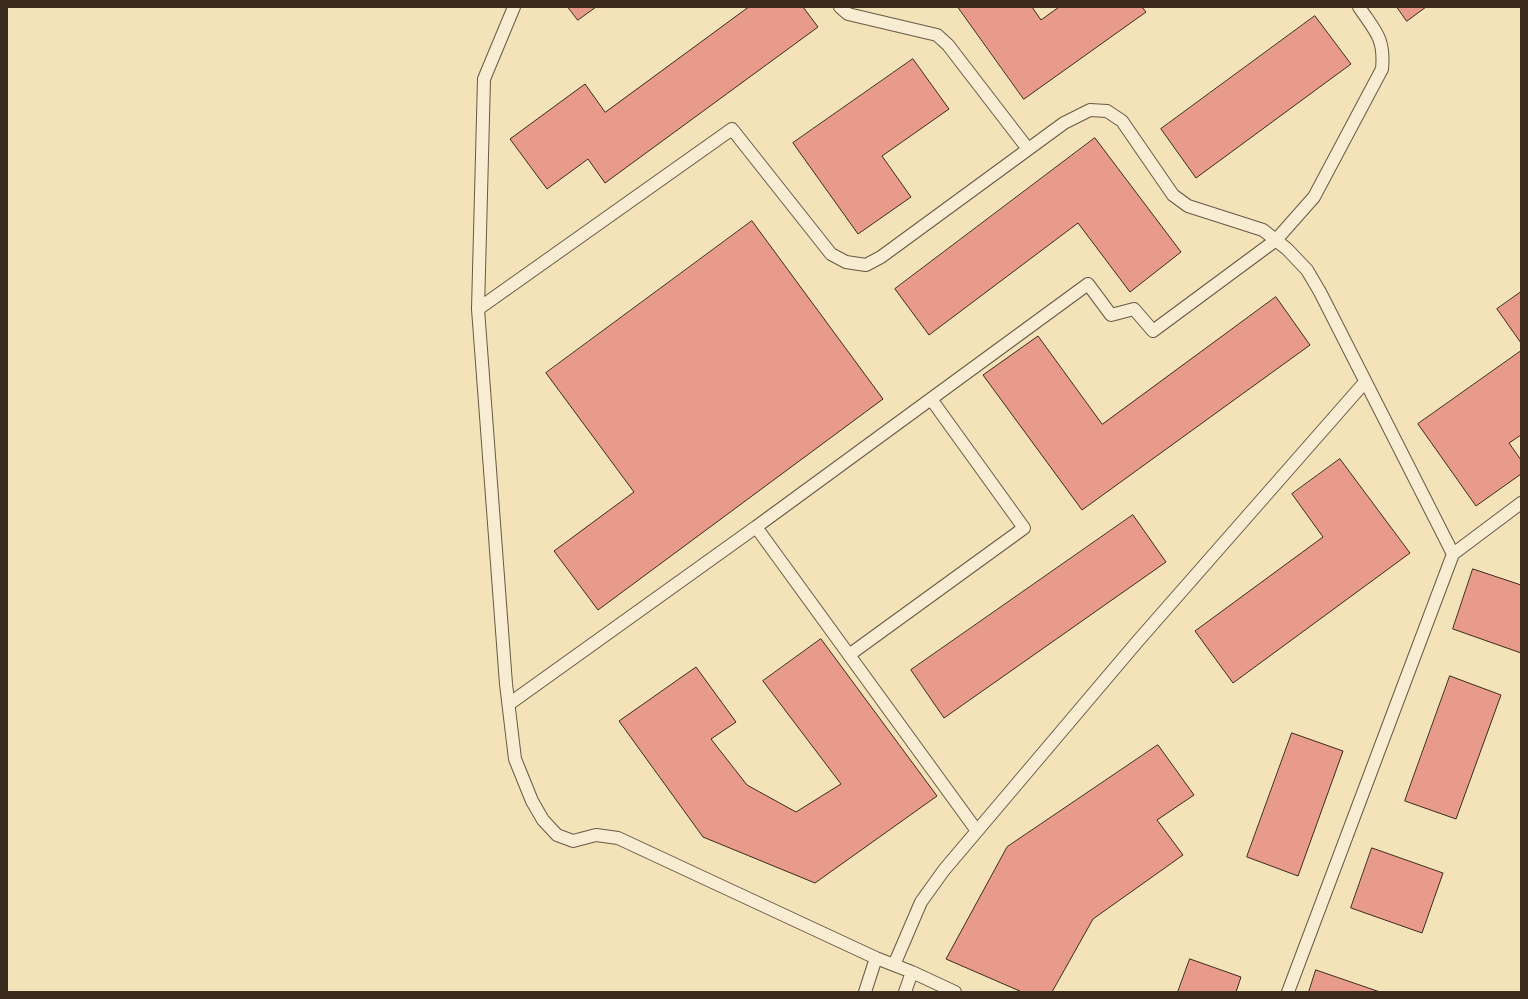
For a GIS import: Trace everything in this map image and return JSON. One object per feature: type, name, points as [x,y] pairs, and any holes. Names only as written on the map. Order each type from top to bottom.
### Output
[{"type":"lane","points":[[514,7],[484,79],[478,309],[509,704],[515,758],[539,814],[556,835],[573,841],[596,835],[618,838],[876,958],[912,972],[955,992]]},
{"type":"lane","points":[[840,7],[848,14],[937,35],[948,45],[1028,149]]},
{"type":"lane","points":[[509,704],[756,527],[1088,284],[1111,314],[1134,309],[1152,331],[1276,240],[1314,197],[1382,69],[1384,55],[1380,37],[1359,7]]},
{"type":"lane","points":[[478,309],[732,130],[831,254],[846,262],[866,265],[881,257],[1064,123],[1090,110],[1106,111],[1122,121],[1174,195],[1183,202],[1195,208],[1263,230],[1276,240],[1307,270],[1453,554]]},
{"type":"lane","points":[[894,965],[921,902],[944,870],[1137,642],[1365,382]]},
{"type":"lane","points":[[849,655],[1024,528],[931,399]]},
{"type":"lane","points":[[1288,992],[1453,554],[1521,503]]},
{"type":"lane","points":[[756,527],[977,831]]},
{"type":"lane","points":[[865,992],[876,958]]},
{"type":"lane","points":[[904,992],[912,972]]},
{"type":"building","points":[[568,7],[596,7],[578,20]]},
{"type":"building","points":[[749,7],[803,7],[818,27],[605,183],[588,159],[547,189],[510,139],[585,84],[605,112]]},
{"type":"building","points":[[958,7],[1032,7],[1041,20],[1059,7],[1142,7],[1146,12],[1024,99]]},
{"type":"building","points":[[1397,7],[1426,7],[1407,21]]},
{"type":"building","points":[[1315,16],[1351,64],[1196,178],[1161,129]]},
{"type":"building","points":[[913,59],[949,109],[882,156],[911,197],[858,234],[793,143]]},
{"type":"building","points":[[1095,138],[1181,252],[1130,292],[1078,223],[929,335],[895,289]]},
{"type":"building","points":[[752,221],[883,399],[598,610],[554,551],[634,492],[546,373]]},
{"type":"building","points":[[1521,292],[1521,343],[1497,309]]},
{"type":"building","points":[[1276,297],[1310,345],[1082,510],[983,375],[1038,336],[1102,424]]},
{"type":"building","points":[[1521,351],[1521,435],[1509,443],[1521,460],[1521,474],[1476,506],[1418,424]]},
{"type":"building","points":[[1340,459],[1410,553],[1233,683],[1195,631],[1323,537],[1292,494]]},
{"type":"building","points":[[1133,515],[1166,562],[944,718],[911,670]]},
{"type":"building","points":[[1473,569],[1521,585],[1521,653],[1453,629]]},
{"type":"building","points":[[821,639],[937,796],[815,883],[703,837],[619,721],[696,667],[736,722],[711,739],[747,785],[796,812],[841,784],[763,681]]},
{"type":"building","points":[[1450,676],[1501,695],[1456,819],[1405,801]]},
{"type":"building","points":[[1292,733],[1343,751],[1298,876],[1247,857]]},
{"type":"building","points":[[1158,745],[1194,795],[1157,820],[1183,855],[1093,919],[1052,992],[1022,992],[946,959],[1007,847]]},
{"type":"building","points":[[1372,848],[1443,873],[1422,933],[1351,908]]},
{"type":"building","points":[[1190,959],[1241,977],[1236,992],[1178,992]]},
{"type":"building","points":[[1316,970],[1380,992],[1309,992]]}]
